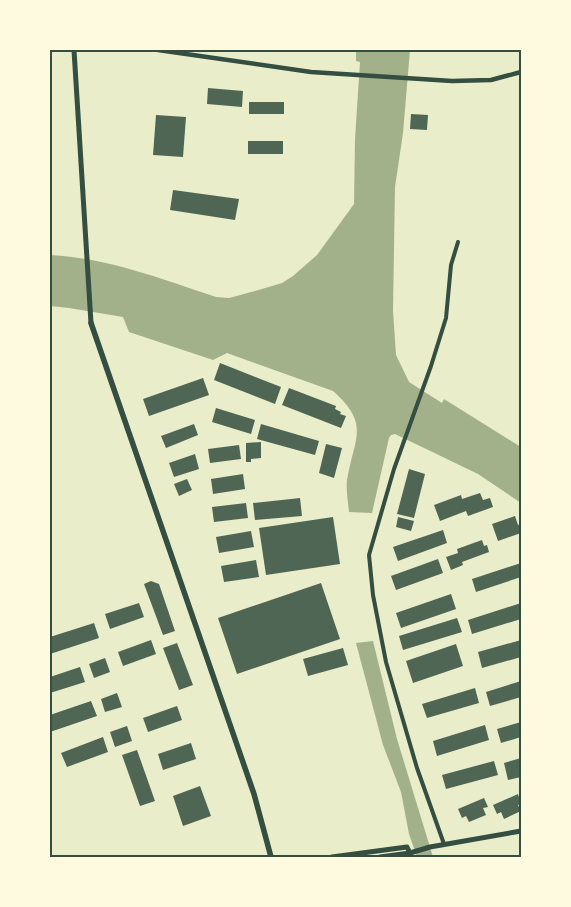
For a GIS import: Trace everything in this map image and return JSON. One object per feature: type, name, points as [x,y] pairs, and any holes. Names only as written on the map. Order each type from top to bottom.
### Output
[{"type":"main road","points":[[74,50],[91,323],[254,794],[271,857]]},
{"type":"main road","points":[[380,857],[410,853],[444,844],[521,830]]},
{"type":"main road","points":[[332,857],[407,847],[410,853]]},
{"type":"street","points":[[158,50],[311,72],[452,81],[490,80],[521,72]]},
{"type":"street","points":[[444,844],[417,768],[386,662],[373,596],[369,555],[394,469],[426,381],[446,318],[451,265],[458,242]]},
{"type":"shaded area","points":[[356,50],[410,50],[403,133],[395,187],[393,311],[396,355],[409,382],[442,403],[444,399],[521,447],[521,503],[478,474],[395,434],[389,438],[372,513],[349,512],[347,480],[356,442],[356,423],[345,403],[333,391],[227,353],[213,360],[129,332],[123,317],[50,306],[50,255],[93,260],[114,265],[216,297],[229,298],[255,291],[282,283],[293,276],[317,255],[354,204],[355,139],[360,62],[356,61]]},
{"type":"shaded area","points":[[373,641],[397,739],[433,857],[417,857],[409,834],[401,792],[383,745],[356,643]]},
{"type":"building","points":[[208,88],[243,91],[242,107],[207,104]]},
{"type":"building","points":[[249,102],[284,102],[284,114],[249,114]]},
{"type":"building","points":[[411,114],[428,115],[427,130],[410,129]]},
{"type":"building","points":[[156,115],[186,117],[183,157],[153,155]]},
{"type":"building","points":[[248,141],[283,141],[283,154],[248,154]]},
{"type":"building","points":[[173,190],[239,199],[235,220],[170,210]]},
{"type":"building","points":[[220,363],[281,387],[275,404],[214,380]]},
{"type":"building","points":[[203,378],[209,395],[149,416],[143,399]]},
{"type":"building","points":[[289,388],[336,406],[335,409],[341,412],[340,414],[346,416],[341,428],[282,405]]},
{"type":"building","points":[[216,408],[255,420],[251,434],[212,422]]},
{"type":"building","points":[[194,424],[198,435],[166,448],[161,436]]},
{"type":"building","points":[[261,424],[319,441],[315,455],[257,439]]},
{"type":"building","points":[[261,442],[261,458],[251,459],[251,462],[246,462],[246,443]]},
{"type":"building","points":[[326,444],[342,448],[334,478],[319,473]]},
{"type":"building","points":[[239,445],[241,459],[210,463],[208,449]]},
{"type":"building","points":[[195,454],[199,469],[174,477],[169,463]]},
{"type":"building","points":[[409,469],[425,474],[414,518],[397,514]]},
{"type":"building","points":[[243,474],[245,489],[213,494],[211,479]]},
{"type":"building","points":[[187,479],[192,490],[179,496],[174,484]]},
{"type":"building","points":[[480,493],[483,500],[490,498],[493,507],[468,516],[466,511],[440,521],[434,505],[461,495],[462,499]]},
{"type":"building","points":[[300,498],[302,516],[255,520],[253,503]]},
{"type":"building","points":[[246,503],[248,518],[214,522],[212,507]]},
{"type":"building","points":[[515,516],[518,525],[521,524],[521,533],[498,541],[492,524]]},
{"type":"building","points":[[333,517],[340,564],[266,575],[259,528]]},
{"type":"building","points":[[398,517],[414,521],[411,531],[396,527]]},
{"type":"building","points":[[443,530],[447,543],[398,561],[393,547]]},
{"type":"building","points":[[251,531],[254,547],[219,553],[216,537]]},
{"type":"building","points":[[482,540],[484,546],[487,545],[489,552],[462,562],[463,565],[451,570],[446,557],[458,553],[457,549]]},
{"type":"building","points":[[438,559],[443,573],[396,590],[391,576]]},
{"type":"building","points":[[256,560],[259,577],[224,582],[221,566]]},
{"type":"building","points":[[521,563],[521,577],[476,592],[472,579]]},
{"type":"building","points":[[151,581],[159,584],[175,631],[163,635],[144,584]]},
{"type":"building","points":[[321,583],[340,639],[237,674],[218,618]]},
{"type":"building","points":[[451,594],[456,609],[401,628],[396,613]]},
{"type":"building","points":[[139,603],[144,617],[110,629],[105,614]]},
{"type":"building","points":[[521,603],[521,619],[472,634],[468,620]]},
{"type":"building","points":[[457,618],[462,632],[403,650],[399,636]]},
{"type":"building","points":[[94,623],[99,638],[50,654],[50,637]]},
{"type":"building","points":[[151,640],[156,654],[123,666],[118,652]]},
{"type":"building","points":[[521,640],[521,657],[482,668],[478,652]]},
{"type":"building","points":[[177,643],[193,685],[179,690],[163,648]]},
{"type":"building","points":[[456,644],[463,666],[413,683],[406,661]]},
{"type":"building","points":[[343,648],[348,665],[308,676],[303,659]]},
{"type":"building","points":[[105,658],[110,672],[94,678],[89,664]]},
{"type":"building","points":[[80,667],[85,682],[50,693],[50,677]]},
{"type":"building","points":[[521,681],[521,697],[490,706],[486,692]]},
{"type":"building","points":[[475,688],[479,703],[427,718],[422,704]]},
{"type":"building","points":[[117,693],[122,707],[105,712],[101,699]]},
{"type":"building","points":[[91,701],[97,716],[50,732],[50,715]]},
{"type":"building","points":[[177,706],[182,720],[148,732],[143,718]]},
{"type":"building","points":[[521,722],[521,737],[501,743],[497,729]]},
{"type":"building","points":[[485,725],[489,740],[437,756],[433,741]]},
{"type":"building","points":[[127,726],[132,741],[115,747],[110,732]]},
{"type":"building","points":[[103,737],[108,752],[67,767],[61,753]]},
{"type":"building","points":[[191,743],[196,759],[163,770],[158,754]]},
{"type":"building","points":[[137,750],[155,801],[140,806],[122,755]]},
{"type":"building","points":[[521,758],[521,777],[508,780],[504,763]]},
{"type":"building","points":[[494,761],[498,775],[446,789],[442,775]]},
{"type":"building","points":[[200,786],[211,816],[183,826],[173,796]]},
{"type":"building","points":[[518,794],[521,804],[518,805],[521,811],[504,819],[501,812],[497,814],[493,805]]},
{"type":"building","points":[[484,798],[488,807],[483,808],[486,815],[469,822],[466,816],[462,818],[458,809]]}]
